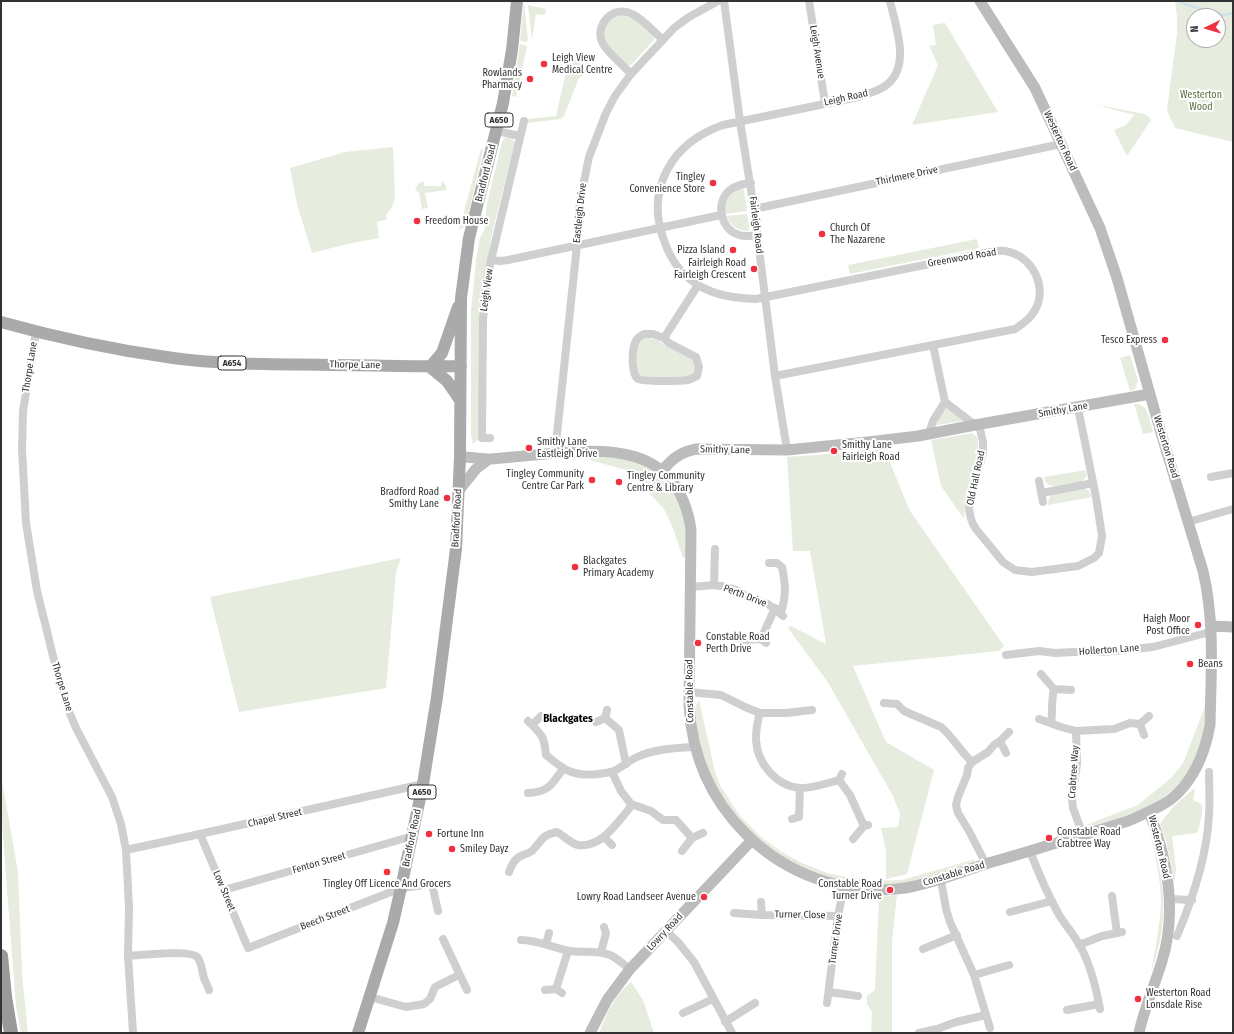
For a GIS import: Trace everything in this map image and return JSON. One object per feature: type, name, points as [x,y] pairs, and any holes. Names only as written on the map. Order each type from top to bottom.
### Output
[{"type":"highway","points":[[1,956],[11,1033]]},
{"type":"main road","name":"Bradford Road","points":[[359,1032],[393,923],[424,784],[456,549],[460,457],[461,298],[469,238],[503,103],[512,50],[517,1]]},
{"type":"main road","points":[[460,400],[447,381],[430,367],[442,353],[461,298]]},
{"type":"main road","name":"Thorpe Lane","points":[[1,322],[36,332],[101,347],[174,358],[253,364],[430,367],[460,366]]},
{"type":"street","name":"Eastleigh Drive","points":[[555,453],[577,244],[580,201],[590,157],[606,113],[615,96],[631,74],[674,28],[689,17],[718,1]]},
{"type":"street","name":"Fairleigh Road","points":[[724,1],[740,121],[751,183],[775,376],[787,450]]},
{"type":"street","name":"Leigh Avenue","points":[[809,1],[825,103]]},
{"type":"street","name":"Leigh Road","points":[[659,228],[657,209],[660,190],[665,174],[683,148],[707,130],[740,121],[872,93],[883,88],[892,80],[898,69],[900,46],[890,1]]},
{"type":"street","name":"Westerton Road","points":[[980,1],[1035,88],[1100,228],[1117,278],[1206,583],[1211,629],[1210,725],[1208,740],[1202,757],[1189,780],[1170,799],[1149,812],[1158,836],[1170,899],[1168,935],[1162,960],[1147,1001],[1139,1033]]},
{"type":"street","points":[[631,74],[604,46],[600,32],[605,19],[617,12],[624,11],[631,13],[637,16],[663,40]]},
{"type":"street","name":"Leigh View","points":[[490,438],[482,438],[483,319],[491,260],[524,121]]},
{"type":"street","points":[[497,131],[520,136]]},
{"type":"street","name":"Thirlmere Drive","points":[[754,208],[1061,144]]},
{"type":"street","points":[[751,183],[735,186],[730,190],[722,202],[721,215],[728,229],[738,235],[746,237],[758,235]]},
{"type":"street","points":[[491,260],[508,260],[577,244],[721,215]]},
{"type":"street","name":"Greenwood Road","points":[[659,228],[669,253],[676,265],[698,285],[711,292],[727,297],[765,298],[993,251],[1006,251],[1018,255],[1028,263],[1036,274],[1040,286],[1039,300],[1034,312],[1026,322],[1015,329],[775,376]]},
{"type":"street","points":[[664,338],[698,285]]},
{"type":"street","name":"Thorpe Lane","points":[[36,332],[23,411],[22,449],[26,523],[37,591],[68,709],[76,728],[112,797],[121,824],[126,850],[129,906],[128,956],[133,1033]]},
{"type":"street","points":[[644,334],[653,334],[664,338],[669,343],[696,357],[700,367],[696,376],[688,380],[648,381],[638,378],[635,375],[633,369],[634,349],[638,338],[644,334]]},
{"type":"street","points":[[933,345],[945,402],[977,425]]},
{"type":"street","name":"Smithy Lane","points":[[662,471],[678,455],[686,451],[696,449],[787,450],[877,441],[929,434],[1150,394]]},
{"type":"street","points":[[929,434],[933,421],[945,402]]},
{"type":"street","name":"Old Hall Road","points":[[977,425],[983,442],[983,453],[969,503],[969,511],[976,529],[1008,566],[1016,570],[1032,572],[1078,566],[1094,558],[1099,553],[1102,536],[1094,483],[1078,408]]},
{"type":"street","points":[[460,457],[489,459],[555,453],[601,451],[626,454],[642,459],[662,471]]},
{"type":"street","points":[[459,490],[476,469],[489,459]]},
{"type":"street","name":"Constable Road","points":[[662,471],[685,502],[691,528],[689,692],[690,723],[695,747],[704,774],[713,793],[729,816],[769,855],[794,869],[823,881],[844,886],[873,889],[903,888],[941,880],[986,864],[1128,821],[1149,812]]},
{"type":"street","points":[[1211,477],[1233,473]]},
{"type":"street","points":[[1040,480],[1044,502]]},
{"type":"street","points":[[1042,493],[1094,483]]},
{"type":"street","points":[[1188,522],[1233,509]]},
{"type":"street","name":"Perth Drive","points":[[714,585],[715,548]]},
{"type":"street","name":"Perth Drive","points":[[742,640],[763,641],[780,612],[785,598],[786,589],[782,567],[777,563],[769,563]]},
{"type":"street","name":"Perth Drive","points":[[691,588],[714,585],[727,587],[739,591],[747,597],[768,604],[780,612]]},
{"type":"street","points":[[1211,629],[1233,627]]},
{"type":"street","name":"Hollerton Lane","points":[[1006,655],[1039,651],[1089,652],[1153,647],[1211,629]]},
{"type":"street","points":[[1041,674],[1054,689],[1071,690]]},
{"type":"street","points":[[1051,723],[1054,689]]},
{"type":"street","points":[[689,692],[721,695],[760,713],[786,713],[812,710]]},
{"type":"street","points":[[884,703],[900,702],[904,711],[940,727],[945,731],[963,754],[972,762]]},
{"type":"street","points":[[760,713],[757,724],[756,740],[758,754],[766,767],[775,778],[787,785],[800,788],[840,777],[866,825],[853,839]]},
{"type":"street","points":[[596,722],[606,714],[619,730],[626,764]]},
{"type":"street","points":[[541,716],[530,723],[542,735],[545,741],[546,755],[563,769],[573,773],[593,775],[612,772],[635,758],[650,753],[672,748],[695,747]]},
{"type":"street","points":[[1039,719],[1061,727],[1076,730],[1114,729],[1130,723],[1140,724],[1149,716]]},
{"type":"street","points":[[1140,724],[1144,734]]},
{"type":"street","name":"Crabtree Way","points":[[1076,730],[1077,764],[1072,799],[1073,808],[1083,835]]},
{"type":"street","points":[[986,864],[975,840],[958,813],[956,805],[968,768],[972,762],[988,752],[1009,732]]},
{"type":"street","points":[[1000,741],[1006,753]]},
{"type":"street","points":[[528,793],[540,793],[548,788],[563,769]]},
{"type":"street","points":[[612,772],[620,791],[631,804],[651,811],[663,820],[676,820],[692,838]]},
{"type":"street","points":[[1177,936],[1192,900],[1206,843],[1209,815],[1209,772]]},
{"type":"street","name":"Chapel Street","points":[[126,850],[424,784]]},
{"type":"street","points":[[792,819],[799,817],[800,788]]},
{"type":"street","points":[[509,872],[512,864],[518,857],[530,852],[544,836],[549,833],[557,832],[577,845],[597,842],[604,837],[630,808],[631,804]]},
{"type":"street","name":"Low Street","points":[[200,834],[248,948]]},
{"type":"street","points":[[682,851],[692,838],[703,834]]},
{"type":"street","name":"Fenton Street","points":[[224,890],[413,836]]},
{"type":"street","points":[[604,837],[612,845]]},
{"type":"street","name":"Lowry Road","points":[[590,1033],[607,1000],[630,969],[752,840]]},
{"type":"street","points":[[1030,851],[1039,875],[1052,901],[1079,945],[1089,966],[1095,985],[1099,1006],[1067,1010]]},
{"type":"street","points":[[941,880],[950,922],[974,975],[990,1028]]},
{"type":"street","name":"Beech Street","points":[[248,948],[402,888],[432,884],[438,911]]},
{"type":"street","name":"Turner Drive","points":[[827,1003],[838,916],[844,886]]},
{"type":"street","points":[[1079,945],[1092,939],[1120,932],[1112,896]]},
{"type":"street","points":[[1170,899],[1192,900]]},
{"type":"street","points":[[1010,912],[1052,901]]},
{"type":"street","name":"Turner Close","points":[[762,902],[762,915]]},
{"type":"street","name":"Turner Close","points":[[734,913],[838,916]]},
{"type":"street","points":[[601,952],[606,933],[604,927]]},
{"type":"street","points":[[666,931],[678,942],[694,962],[732,1033]]},
{"type":"street","points":[[546,944],[549,933]]},
{"type":"street","points":[[923,949],[957,936]]},
{"type":"street","points":[[443,939],[467,990]]},
{"type":"street","points":[[521,940],[529,940],[568,951],[601,952],[616,958],[630,969]]},
{"type":"street","points":[[194,955],[201,948]]},
{"type":"street","points":[[545,990],[559,991],[568,951]]},
{"type":"street","points":[[128,956],[178,953],[188,953],[197,956],[209,990]]},
{"type":"street","points":[[974,975],[1010,966]]},
{"type":"street","points":[[370,997],[406,1007],[424,1004],[430,999],[435,987],[459,975]]},
{"type":"street","points":[[829,992],[858,996]]},
{"type":"street","points":[[684,1013],[713,999]]},
{"type":"street","points":[[725,1022],[755,1003]]},
{"type":"street","points":[[919,1033],[938,1031],[956,1022],[986,1016]]},
{"type":"green space","points":[[524,1],[528,40],[526,42],[520,40]]},
{"type":"green space","name":"Westerton Wood","points":[[1175,1],[1233,1],[1233,142],[1175,128],[1167,110],[1177,33]]},
{"type":"green space","points":[[528,5],[546,9],[545,15],[536,14],[532,39]]},
{"type":"green space","points":[[623,15],[634,19],[654,35],[654,40],[631,65],[627,65],[614,53],[604,38],[605,27],[608,22],[615,17]]},
{"type":"green space","points":[[945,23],[998,112],[912,125],[938,65],[929,46],[936,45],[933,25]]},
{"type":"green space","points":[[520,44],[527,47],[516,97],[512,96]]},
{"type":"green space","points":[[569,58],[583,62],[585,74],[579,78],[564,116],[561,119],[527,123],[528,119],[556,116]]},
{"type":"green space","points":[[1094,104],[1144,114],[1151,120],[1127,156],[1114,130],[1126,125],[1134,115]]},
{"type":"green space","points":[[507,137],[513,139],[515,143],[492,233],[482,291],[479,439],[473,444],[471,434],[471,311],[476,261],[480,238],[485,229],[486,208],[502,142],[504,138]]},
{"type":"green space","points":[[393,147],[395,197],[392,207],[386,215],[387,219],[377,222],[379,238],[312,253],[297,204],[290,168],[345,152]]},
{"type":"green space","points":[[481,149],[483,151],[466,224],[459,230]]},
{"type":"green space","points":[[424,181],[424,186],[441,186],[442,181],[446,186],[446,190],[425,193],[428,208],[422,209],[419,192],[415,190],[418,184]]},
{"type":"green space","points":[[741,188],[744,190],[747,211],[725,214],[726,201],[734,192]]},
{"type":"green space","points":[[747,214],[748,231],[735,227],[726,216]]},
{"type":"green space","points":[[977,239],[979,248],[850,274],[848,265]]},
{"type":"green space","points":[[646,337],[658,340],[668,347],[694,358],[696,372],[691,377],[644,378],[637,370],[637,346],[639,341]]},
{"type":"green space","points":[[1130,355],[1138,381],[1135,389],[1130,391],[1120,358]]},
{"type":"green space","points":[[1134,404],[1143,406],[1146,410],[1150,418],[1153,432],[1143,434]]},
{"type":"green space","points":[[946,408],[949,408],[963,420],[937,425],[937,421]]},
{"type":"green space","points":[[972,433],[977,437],[979,453],[966,493],[964,519],[941,486],[931,440]]},
{"type":"green space","points":[[884,448],[910,511],[1004,646],[999,651],[853,666],[886,742],[934,770],[907,874],[886,879],[886,851],[881,828],[898,827],[900,814],[893,796],[827,681],[788,628],[791,626],[826,644],[810,551],[793,551],[787,457]]},
{"type":"green space","points":[[591,457],[612,457],[633,460],[650,469],[666,483],[677,498],[683,512],[687,537],[685,558],[683,558],[673,528],[664,509],[626,470],[590,460]]},
{"type":"green space","points":[[1086,470],[1087,476],[1081,482],[1053,486],[1046,483],[1044,477]]},
{"type":"green space","points":[[1084,488],[1089,491],[1092,497],[1048,505],[1049,498],[1053,494]]},
{"type":"green space","points":[[401,558],[396,572],[386,688],[239,712],[210,597]]},
{"type":"green space","points":[[699,700],[715,772],[721,787],[740,816],[761,837],[782,852],[802,863],[827,873],[874,881],[902,880],[976,859],[973,863],[937,875],[899,884],[886,885],[841,881],[810,872],[791,863],[763,844],[750,832],[727,805],[718,790],[704,758],[696,729],[695,713]]},
{"type":"green space","points":[[1205,707],[1200,747],[1190,769],[1181,782],[1170,792],[1147,807],[1092,826],[1086,825],[1138,805],[1171,778],[1183,763]]},
{"type":"green space","points":[[1,775],[18,872],[22,974],[28,1033],[21,1033],[16,1006],[1,811]]},
{"type":"green space","points":[[1193,789],[1195,790],[1193,800],[1202,805],[1201,819],[1197,833],[1172,836],[1176,869],[1174,885],[1169,854],[1160,824],[1173,807]]},
{"type":"green space","points":[[1150,832],[1159,869],[1163,902],[1161,936],[1151,973],[1158,929],[1161,894],[1156,858]]},
{"type":"green space","points":[[897,895],[892,941],[892,1033],[871,1033],[872,1012],[867,1004],[867,996],[875,990],[879,897]]},
{"type":"green space","points":[[631,982],[643,1000],[654,1033],[599,1033],[608,1012],[620,992]]},
{"type":"waterway","points":[[1180,1],[1184,4],[1223,15],[1233,13]]},
{"type":"place","name":"Leigh View Medical Centre","points":[[544,64]]},
{"type":"place","name":"Rowlands Pharmacy","points":[[530,79]]},
{"type":"place","name":"Tingley Convenience Store","points":[[713,183]]},
{"type":"place","name":"Freedom House","points":[[417,221]]},
{"type":"place","name":"Church Of The Nazarene","points":[[822,234]]},
{"type":"place","name":"Pizza Island","points":[[733,250]]},
{"type":"place","name":"Fairleigh Road Fairleigh Crescent","points":[[754,269]]},
{"type":"place","name":"Tesco Express","points":[[1165,340]]},
{"type":"place","name":"Smithy Lane Eastleigh Drive","points":[[529,448]]},
{"type":"place","name":"Smithy Lane Fairleigh Road","points":[[834,451]]},
{"type":"place","name":"Tingley Community Centre Car Park","points":[[592,480]]},
{"type":"place","name":"Tingley Community Centre & Library","points":[[619,482]]},
{"type":"place","name":"Bradford Road Smithy Lane","points":[[447,498]]},
{"type":"place","name":"Blackgates Primary Academy","points":[[575,567]]},
{"type":"place","name":"Haigh Moor Post Office","points":[[1198,625]]},
{"type":"place","name":"Constable Road Perth Drive","points":[[698,643]]},
{"type":"place","name":"Beans","points":[[1190,664]]},
{"type":"place","name":"Fortune Inn","points":[[429,834]]},
{"type":"place","name":"Constable Road Crabtree Way","points":[[1049,838]]},
{"type":"place","name":"Smiley Dayz","points":[[452,849]]},
{"type":"place","name":"Tingley Off Licence And Grocers","points":[[387,872]]},
{"type":"place","name":"Constable Road Turner Drive","points":[[890,890]]},
{"type":"place","name":"Lowry Road Landseer Avenue","points":[[704,897]]},
{"type":"place","name":"Westerton Road Lonsdale Rise","points":[[1138,999]]},
{"type":"district","name":"Blackgates","points":[[568,719]]}]
